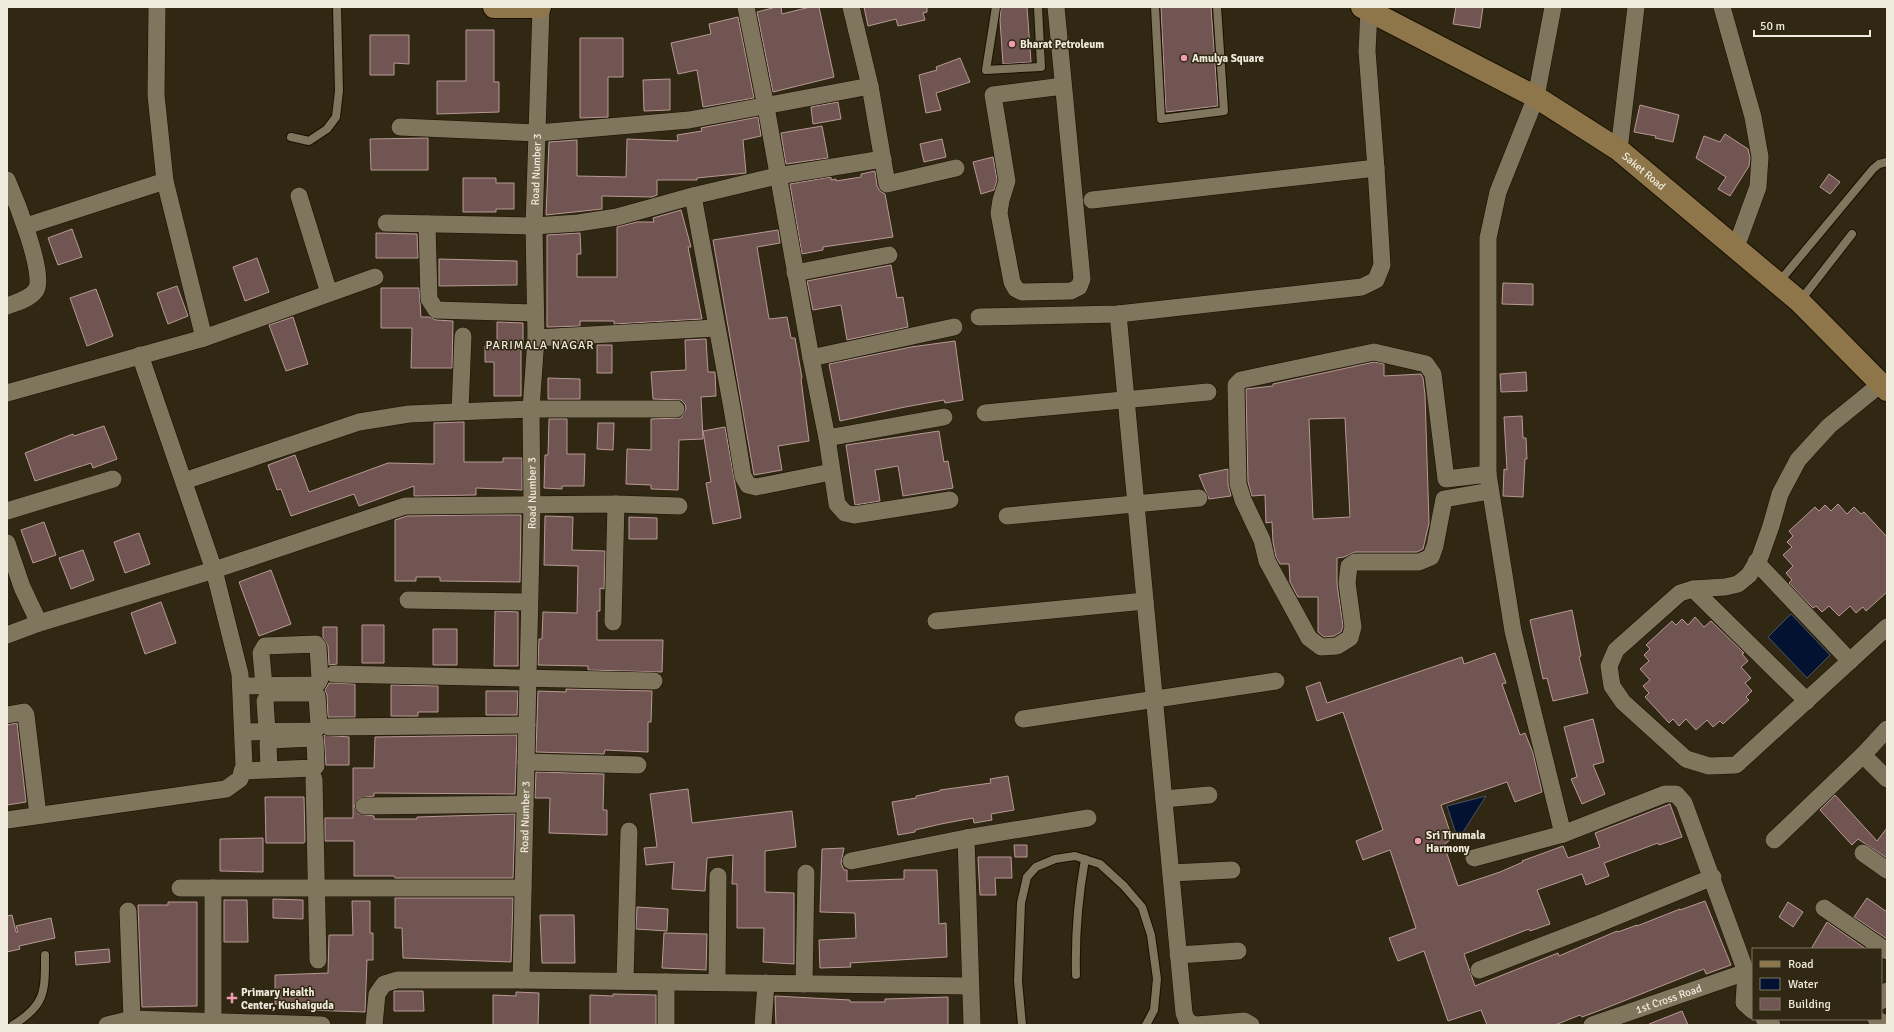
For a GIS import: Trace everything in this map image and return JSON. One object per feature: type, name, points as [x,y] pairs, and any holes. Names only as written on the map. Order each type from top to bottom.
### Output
[{"type":"street","points":[[157,7],[156,95],[165,181],[204,338]]},
{"type":"street","points":[[494,7],[540,7]]},
{"type":"street","name":"Road Number 3","points":[[521,980],[532,505],[531,409],[536,338],[534,226],[538,133],[540,7]]},
{"type":"street","points":[[746,7],[827,438],[837,504],[845,513],[854,515],[950,500]]},
{"type":"street","points":[[851,7],[870,86],[887,184],[956,168]]},
{"type":"street","points":[[1056,7],[1082,279],[1079,287],[1070,291],[1022,292],[1016,289],[1012,282],[999,213],[1000,200],[1007,181],[993,95],[1063,86]]},
{"type":"street","points":[[1554,7],[1536,97],[1498,192],[1488,238],[1488,474],[1513,631],[1563,834]]},
{"type":"street","points":[[1619,150],[1636,7]]},
{"type":"street","points":[[1722,7],[1753,117],[1760,157],[1758,187],[1736,247]]},
{"type":"street","points":[[980,317],[1118,314],[1362,287],[1376,280],[1382,265],[1365,9]]},
{"type":"street","name":"Saket Road","points":[[1365,9],[1536,97],[1619,150],[1799,301],[1884,386]]},
{"type":"street","points":[[400,127],[538,133],[689,120],[766,107],[870,86]]},
{"type":"street","points":[[386,223],[534,226],[578,223],[617,217],[693,196],[777,176],[883,159]]},
{"type":"street","points":[[1092,200],[1376,168]]},
{"type":"street","points":[[7,180],[26,226],[38,278],[37,289],[29,298],[7,306]]},
{"type":"street","points":[[26,226],[165,181]]},
{"type":"street","points":[[299,196],[328,293]]},
{"type":"street","points":[[693,196],[743,476],[748,485],[756,486],[831,472]]},
{"type":"street","points":[[427,224],[429,299],[436,310],[535,313]]},
{"type":"street","points":[[795,273],[889,255]]},
{"type":"street","points":[[7,393],[204,338],[375,277]]},
{"type":"street","points":[[1118,314],[1184,1013],[1187,1021],[1194,1025]]},
{"type":"street","points":[[811,358],[954,327]]},
{"type":"street","points":[[536,338],[716,328]]},
{"type":"street","points":[[460,411],[462,336]]},
{"type":"street","points":[[1374,352],[1426,364],[1434,374],[1446,479],[1444,499],[1435,546],[1431,557],[1419,562],[1355,562],[1349,566],[1347,583],[1353,627],[1350,638],[1337,646],[1321,647],[1309,638],[1267,561],[1262,540],[1243,500],[1238,484],[1236,385],[1241,380],[1374,352]]},
{"type":"street","points":[[7,820],[226,789],[240,779],[244,766],[240,674],[214,570],[140,355]]},
{"type":"street","points":[[1884,386],[1829,426],[1798,460],[1780,494],[1772,526],[1749,575],[1738,584],[1725,587],[1693,589],[1680,594],[1616,650],[1609,666],[1612,686],[1623,702],[1686,759],[1709,766],[1736,765],[1887,627]]},
{"type":"street","points":[[985,413],[1126,401],[1208,392]]},
{"type":"street","points":[[184,481],[359,422],[409,414],[531,409],[676,408]]},
{"type":"street","points":[[827,438],[944,417]]},
{"type":"street","points":[[1446,479],[1488,474]]},
{"type":"street","points":[[7,511],[113,479]]},
{"type":"street","points":[[1444,499],[1490,491]]},
{"type":"street","points":[[1007,516],[1199,498]]},
{"type":"street","points":[[613,622],[616,504]]},
{"type":"street","points":[[7,635],[39,623],[214,570],[406,506],[616,504],[679,506]]},
{"type":"street","points":[[7,543],[22,588],[39,623]]},
{"type":"street","points":[[1756,562],[1850,661]]},
{"type":"street","points":[[1693,589],[1807,701]]},
{"type":"street","points":[[408,600],[529,602]]},
{"type":"street","points":[[936,621],[1145,601]]},
{"type":"street","points":[[334,674],[654,681]]},
{"type":"street","points":[[1023,719],[1276,681]]},
{"type":"street","points":[[241,686],[264,686]]},
{"type":"street","points":[[7,714],[24,712],[26,714],[38,815]]},
{"type":"street","points":[[329,726],[526,725]]},
{"type":"street","points":[[1774,840],[1863,755],[1887,729]]},
{"type":"street","points":[[242,732],[267,731]]},
{"type":"street","points":[[1863,755],[1887,779]]},
{"type":"street","points":[[526,762],[638,765]]},
{"type":"street","points":[[242,771],[269,770]]},
{"type":"street","points":[[314,778],[315,888],[318,960]]},
{"type":"street","points":[[1474,858],[1563,834],[1664,794],[1676,794],[1684,803],[1713,877],[1746,972],[1744,1003],[1752,1010]]},
{"type":"street","points":[[1164,799],[1209,795]]},
{"type":"street","points":[[364,806],[525,804]]},
{"type":"street","points":[[850,861],[966,838],[1088,818]]},
{"type":"street","points":[[626,981],[629,831]]},
{"type":"street","points":[[966,838],[972,1025]]},
{"type":"street","points":[[1863,853],[1887,870]]},
{"type":"street","points":[[1171,873],[1232,870]]},
{"type":"street","points":[[804,984],[806,873]]},
{"type":"street","points":[[717,982],[718,876]]},
{"type":"street","points":[[1479,970],[1596,925],[1713,877]]},
{"type":"street","points":[[180,888],[523,888]]},
{"type":"street","points":[[213,888],[213,1021]]},
{"type":"street","points":[[1824,908],[1887,951]]},
{"type":"street","points":[[128,911],[130,1021]]},
{"type":"street","points":[[1178,955],[1238,951]]},
{"type":"street","name":"1st Cross Road","points":[[1592,1025],[1746,972]]},
{"type":"street","points":[[374,1025],[377,994],[384,984],[397,980],[626,981],[970,986]]},
{"type":"street","points":[[666,982],[666,1025]]},
{"type":"street","points":[[763,1025],[766,983]]},
{"type":"street","points":[[1878,1020],[1887,1025]]},
{"type":"street","points":[[107,1025],[130,1021],[213,1021],[322,1025]]},
{"type":"street","points":[[1197,1025],[1244,1021],[1251,1025]]},
{"type":"lane","points":[[291,137],[309,141],[327,129],[336,117],[338,91],[337,7]]},
{"type":"lane","points":[[996,7],[986,70],[1041,67],[1038,7]]},
{"type":"lane","points":[[1155,7],[1161,120],[1224,111],[1217,7]]},
{"type":"lane","points":[[1778,284],[1873,169],[1879,164],[1887,162]]},
{"type":"lane","points":[[1799,301],[1852,234]]},
{"type":"lane","points":[[1022,1025],[1018,980],[1021,903],[1027,877],[1036,867],[1055,859],[1075,856],[1100,864],[1124,886],[1142,908],[1151,935],[1156,979],[1154,1010],[1146,1025]]},
{"type":"lane","points":[[1076,975],[1075,938],[1085,859]]},
{"type":"lane","points":[[13,1025],[29,1015],[41,998],[45,984],[45,955]]},
{"type":"water","points":[[1791,614],[1830,655],[1807,678],[1768,637]]},
{"type":"water","points":[[1486,796],[1458,840],[1447,806]]},
{"type":"building","points":[[781,7],[782,14],[810,7],[819,7],[834,77],[773,92],[757,12]]},
{"type":"building","points":[[864,7],[927,7],[927,12],[923,13],[925,20],[898,26],[896,19],[868,26]]},
{"type":"building","points":[[1001,7],[1027,7],[1031,62],[1003,64],[1000,20]]},
{"type":"building","name":"Amulya Square","points":[[1161,7],[1211,7],[1218,106],[1166,112]]},
{"type":"building","points":[[1456,7],[1483,7],[1480,28],[1453,24]]},
{"type":"building","points":[[738,17],[754,98],[703,107],[697,70],[678,74],[671,43],[711,34],[709,24]]},
{"type":"building","points":[[466,30],[494,30],[494,82],[499,82],[499,112],[437,114],[437,81],[466,81]]},
{"type":"building","points":[[370,35],[409,35],[409,64],[394,63],[394,75],[370,75]]},
{"type":"building","points":[[580,38],[623,38],[623,77],[608,77],[608,117],[580,118]]},
{"type":"building","points":[[960,58],[970,82],[936,93],[941,110],[926,113],[919,75],[937,70],[936,67]]},
{"type":"building","points":[[670,79],[670,110],[644,111],[643,80]]},
{"type":"building","points":[[838,102],[841,119],[813,124],[811,107]]},
{"type":"building","points":[[1640,105],[1679,115],[1673,142],[1655,138],[1656,136],[1634,132]]},
{"type":"building","points":[[758,117],[761,136],[743,140],[746,173],[697,178],[697,180],[657,180],[657,195],[652,197],[602,196],[602,209],[546,215],[549,142],[577,140],[577,176],[626,177],[627,139],[678,141],[677,135],[702,131],[701,128]]},
{"type":"building","points":[[822,126],[828,158],[786,164],[781,133]]},
{"type":"building","points":[[1725,134],[1748,149],[1750,158],[1749,166],[1730,196],[1718,189],[1726,177],[1696,158],[1704,136],[1720,142]]},
{"type":"building","points":[[428,138],[428,170],[371,170],[370,139]]},
{"type":"building","points":[[942,139],[946,157],[924,162],[920,144]]},
{"type":"building","points":[[993,157],[997,180],[994,190],[981,194],[973,162]]},
{"type":"building","points":[[875,171],[877,186],[880,191],[885,194],[893,237],[823,247],[823,250],[802,254],[790,184],[831,177],[831,180],[836,179],[836,181],[861,177],[861,174]]},
{"type":"building","points":[[1829,174],[1840,182],[1830,194],[1820,187]]},
{"type":"building","points":[[463,178],[496,178],[496,183],[514,183],[514,209],[496,209],[496,212],[463,212]]},
{"type":"building","points":[[681,210],[691,247],[688,247],[702,319],[614,324],[614,321],[580,321],[580,326],[547,327],[547,235],[580,233],[581,254],[577,254],[577,277],[617,277],[617,227],[637,222],[654,222],[653,218]]},
{"type":"building","points":[[72,229],[82,257],[58,265],[48,238]]},
{"type":"building","points":[[778,230],[780,243],[757,247],[769,319],[787,317],[791,338],[795,338],[802,378],[809,441],[778,446],[782,470],[754,475],[713,240]]},
{"type":"building","points":[[376,233],[417,234],[418,258],[376,258]]},
{"type":"building","points":[[257,258],[269,292],[245,301],[233,267]]},
{"type":"building","points":[[439,259],[517,261],[517,285],[439,286]]},
{"type":"building","points":[[891,265],[897,298],[903,297],[908,327],[847,340],[841,305],[813,310],[807,281]]},
{"type":"building","points":[[1503,283],[1533,284],[1533,305],[1502,304]]},
{"type":"building","points":[[177,286],[188,316],[168,324],[157,293]]},
{"type":"building","points":[[381,288],[419,288],[421,317],[453,321],[452,368],[411,368],[412,328],[381,328]]},
{"type":"building","points":[[96,289],[113,336],[87,346],[70,298]]},
{"type":"building","points":[[293,317],[308,364],[286,371],[269,325]]},
{"type":"building","points":[[497,322],[523,323],[523,346],[521,346],[521,396],[494,396],[494,362],[485,362],[485,346],[497,346]]},
{"type":"building","points":[[706,339],[708,372],[715,372],[716,396],[701,397],[703,439],[679,440],[678,490],[651,489],[651,485],[626,484],[627,449],[651,450],[651,419],[681,418],[686,409],[685,404],[681,400],[653,399],[651,372],[686,370],[685,340]]},
{"type":"building","points":[[955,341],[963,400],[945,403],[944,400],[840,421],[829,364],[911,347]]},
{"type":"building","points":[[597,345],[612,345],[612,373],[597,373]]},
{"type":"building","points":[[1374,362],[1384,364],[1384,376],[1421,374],[1423,378],[1425,395],[1429,523],[1423,549],[1417,552],[1355,552],[1344,557],[1337,558],[1337,584],[1343,626],[1341,632],[1334,636],[1324,637],[1318,632],[1318,597],[1298,597],[1290,582],[1289,564],[1280,564],[1276,557],[1273,542],[1272,522],[1266,523],[1265,495],[1252,496],[1248,482],[1246,389],[1273,386],[1273,384]],"holes":[[[1345,418],[1350,517],[1313,519],[1309,419]]]},
{"type":"building","points":[[1526,372],[1527,391],[1501,392],[1500,374]]},
{"type":"building","points":[[548,378],[580,379],[580,399],[548,399]]},
{"type":"building","points":[[1522,416],[1523,438],[1526,438],[1527,459],[1525,459],[1523,497],[1503,496],[1504,469],[1507,470],[1504,417]]},
{"type":"building","points":[[549,419],[567,419],[567,454],[585,454],[584,486],[562,486],[562,489],[544,488],[545,455],[548,455]]},
{"type":"building","points":[[464,422],[464,462],[503,462],[503,458],[522,458],[522,490],[476,488],[476,495],[414,496],[414,486],[359,506],[354,494],[291,516],[281,489],[277,490],[268,465],[295,455],[309,492],[388,463],[434,464],[434,423]]},
{"type":"building","points":[[598,423],[614,423],[613,450],[597,449]]},
{"type":"building","points":[[104,426],[117,459],[93,468],[91,463],[35,481],[25,453],[73,434],[74,436]]},
{"type":"building","points":[[725,427],[741,518],[713,524],[706,483],[711,482],[703,431]]},
{"type":"building","points":[[939,431],[944,462],[948,461],[953,488],[903,496],[898,466],[875,470],[880,501],[855,505],[846,445]]},
{"type":"building","points":[[1228,469],[1228,484],[1231,496],[1209,499],[1199,475]]},
{"type":"building","points":[[1838,504],[1847,514],[1854,507],[1861,514],[1864,512],[1887,537],[1887,592],[1866,611],[1863,607],[1856,613],[1850,606],[1839,616],[1829,606],[1822,612],[1816,606],[1813,608],[1789,583],[1792,580],[1786,573],[1793,566],[1783,555],[1792,547],[1787,542],[1793,536],[1789,531],[1815,507],[1819,511],[1825,505],[1831,511]]},
{"type":"building","points":[[521,515],[520,582],[440,581],[440,577],[416,577],[416,581],[395,581],[395,520],[407,516]]},
{"type":"building","points":[[545,516],[573,517],[572,550],[605,551],[604,589],[600,588],[600,611],[597,611],[597,640],[663,640],[662,672],[588,670],[588,666],[538,665],[539,639],[542,639],[543,612],[577,613],[578,566],[544,565]]},
{"type":"building","points":[[629,517],[657,518],[657,539],[629,539]]},
{"type":"building","points":[[44,522],[56,555],[33,563],[21,530]]},
{"type":"building","points":[[139,533],[150,564],[125,573],[114,542]]},
{"type":"building","points":[[83,550],[94,580],[71,589],[59,558]]},
{"type":"building","points":[[271,570],[291,624],[259,636],[239,582]]},
{"type":"building","points":[[161,602],[176,643],[145,654],[131,613]]},
{"type":"building","points":[[1572,610],[1581,656],[1579,657],[1588,693],[1553,701],[1547,678],[1543,679],[1530,620]]},
{"type":"building","points":[[495,611],[518,612],[518,666],[494,666]]},
{"type":"building","points":[[1695,617],[1704,627],[1711,621],[1744,653],[1742,654],[1748,661],[1741,667],[1751,678],[1745,683],[1752,691],[1746,697],[1749,700],[1723,724],[1720,721],[1713,727],[1707,720],[1696,730],[1686,719],[1679,726],[1673,719],[1669,723],[1645,697],[1649,693],[1643,686],[1650,680],[1640,669],[1649,661],[1644,655],[1650,649],[1646,645],[1672,621],[1676,625],[1682,619],[1688,625]]},
{"type":"building","points":[[362,625],[384,625],[384,663],[362,663]]},
{"type":"building","points":[[323,627],[337,627],[337,664],[329,665],[328,646],[323,638]]},
{"type":"building","points":[[433,629],[457,629],[457,665],[433,665]]},
{"type":"building","points":[[1495,653],[1506,683],[1502,684],[1520,735],[1525,733],[1533,753],[1542,792],[1515,802],[1507,782],[1441,805],[1452,838],[1444,845],[1458,886],[1500,872],[1523,862],[1522,861],[1563,846],[1568,858],[1600,847],[1595,833],[1670,804],[1682,837],[1659,845],[1658,843],[1604,863],[1609,876],[1586,885],[1582,874],[1537,890],[1550,924],[1530,931],[1529,929],[1464,954],[1475,986],[1558,953],[1559,956],[1617,931],[1618,932],[1637,926],[1705,901],[1731,965],[1706,974],[1704,969],[1606,1008],[1582,1017],[1580,1015],[1555,1025],[1487,1025],[1481,1010],[1448,1021],[1424,951],[1398,961],[1389,938],[1416,928],[1390,850],[1363,860],[1356,841],[1383,830],[1343,712],[1317,721],[1306,687],[1320,682],[1327,703],[1462,657],[1464,664]]},
{"type":"building","points":[[329,683],[355,684],[355,717],[328,717],[327,695],[325,690]]},
{"type":"building","points":[[391,685],[438,686],[438,712],[418,712],[418,716],[391,716]]},
{"type":"building","points":[[566,689],[652,691],[651,722],[648,722],[648,752],[605,750],[604,754],[536,752],[538,691],[566,692]]},
{"type":"building","points":[[486,691],[518,691],[517,715],[486,715]]},
{"type":"building","points":[[1593,719],[1604,762],[1593,765],[1605,794],[1582,804],[1571,779],[1577,777],[1564,727]]},
{"type":"building","points":[[17,723],[26,802],[7,805],[7,725]]},
{"type":"building","points":[[324,735],[349,737],[349,765],[326,765]]},
{"type":"building","points":[[517,735],[515,794],[374,793],[374,796],[359,798],[354,806],[359,814],[374,816],[374,819],[417,819],[417,817],[515,814],[513,878],[395,878],[394,876],[354,876],[354,841],[325,841],[325,818],[353,818],[353,768],[374,768],[375,737]]},
{"type":"building","points":[[536,772],[604,774],[603,810],[607,810],[607,835],[549,833],[550,798],[535,798]]},
{"type":"building","points":[[1008,776],[1014,810],[991,814],[992,820],[974,823],[973,818],[941,824],[915,830],[915,832],[898,835],[892,802],[916,798],[916,796],[940,790],[991,783],[990,779]]},
{"type":"building","points":[[688,789],[692,823],[792,811],[796,847],[765,851],[765,892],[794,893],[794,964],[763,962],[764,928],[737,928],[737,884],[732,884],[733,855],[707,858],[705,891],[672,889],[674,862],[646,865],[644,848],[657,847],[650,794]]},
{"type":"building","points":[[1835,795],[1877,841],[1887,828],[1887,858],[1858,839],[1852,845],[1820,810]]},
{"type":"building","points":[[265,797],[304,797],[304,843],[266,843]]},
{"type":"building","points":[[263,838],[263,872],[220,871],[220,839]]},
{"type":"building","points":[[1014,845],[1027,845],[1027,857],[1015,857]]},
{"type":"building","points":[[844,848],[841,863],[844,870],[847,870],[847,881],[904,879],[904,870],[937,870],[939,924],[946,923],[947,957],[850,963],[851,967],[820,968],[819,940],[856,938],[855,913],[820,912],[822,849]]},
{"type":"building","points":[[978,857],[1011,857],[1012,878],[995,878],[996,895],[980,895]]},
{"type":"building","points":[[395,898],[513,898],[511,962],[403,958],[402,928],[395,928]]},
{"type":"building","points":[[1867,898],[1887,912],[1887,939],[1854,917]]},
{"type":"building","points":[[273,899],[303,900],[303,919],[273,918]]},
{"type":"building","points":[[224,900],[247,900],[248,942],[224,942]]},
{"type":"building","points":[[352,901],[370,901],[370,933],[373,933],[373,960],[367,960],[365,1012],[307,1010],[307,1004],[275,1004],[275,975],[328,973],[329,935],[353,935]]},
{"type":"building","points":[[168,902],[197,902],[197,1006],[142,1007],[138,905],[168,905]]},
{"type":"building","points":[[1788,902],[1803,912],[1793,927],[1779,917]]},
{"type":"building","points":[[637,907],[668,909],[667,931],[636,929]]},
{"type":"building","points":[[12,915],[16,932],[18,932],[16,926],[51,918],[55,938],[19,946],[20,949],[7,952],[7,916]]},
{"type":"building","points":[[540,915],[574,915],[575,963],[542,963]]},
{"type":"building","points":[[1827,922],[1865,948],[1812,948]]},
{"type":"building","points":[[664,933],[707,934],[706,970],[662,968]]},
{"type":"building","points":[[109,949],[110,962],[76,965],[75,952]]},
{"type":"building","points":[[394,991],[423,991],[424,1011],[394,1011]]},
{"type":"building","points":[[516,992],[539,993],[538,1025],[493,1025],[493,995],[516,996]]},
{"type":"building","points":[[613,994],[656,995],[656,1025],[590,1025],[590,995],[613,996]]},
{"type":"building","points":[[775,996],[850,1000],[850,1002],[885,1002],[885,999],[948,997],[948,1025],[776,1025]]},
{"type":"building","points":[[1682,1011],[1688,1025],[1649,1024]]},
{"type":"place","name":"Bharat Petroleum","points":[[1012,44]]},
{"type":"place","name":"Amulya Square","points":[[1184,58]]},
{"type":"place","name":"Sri Tirumala Harmony","points":[[1418,841]]},
{"type":"place","name":"Primary Health Center, Kushaiguda","points":[[232,998]]},
{"type":"district","name":"PARIMALA NAGAR","points":[[540,345]]}]
